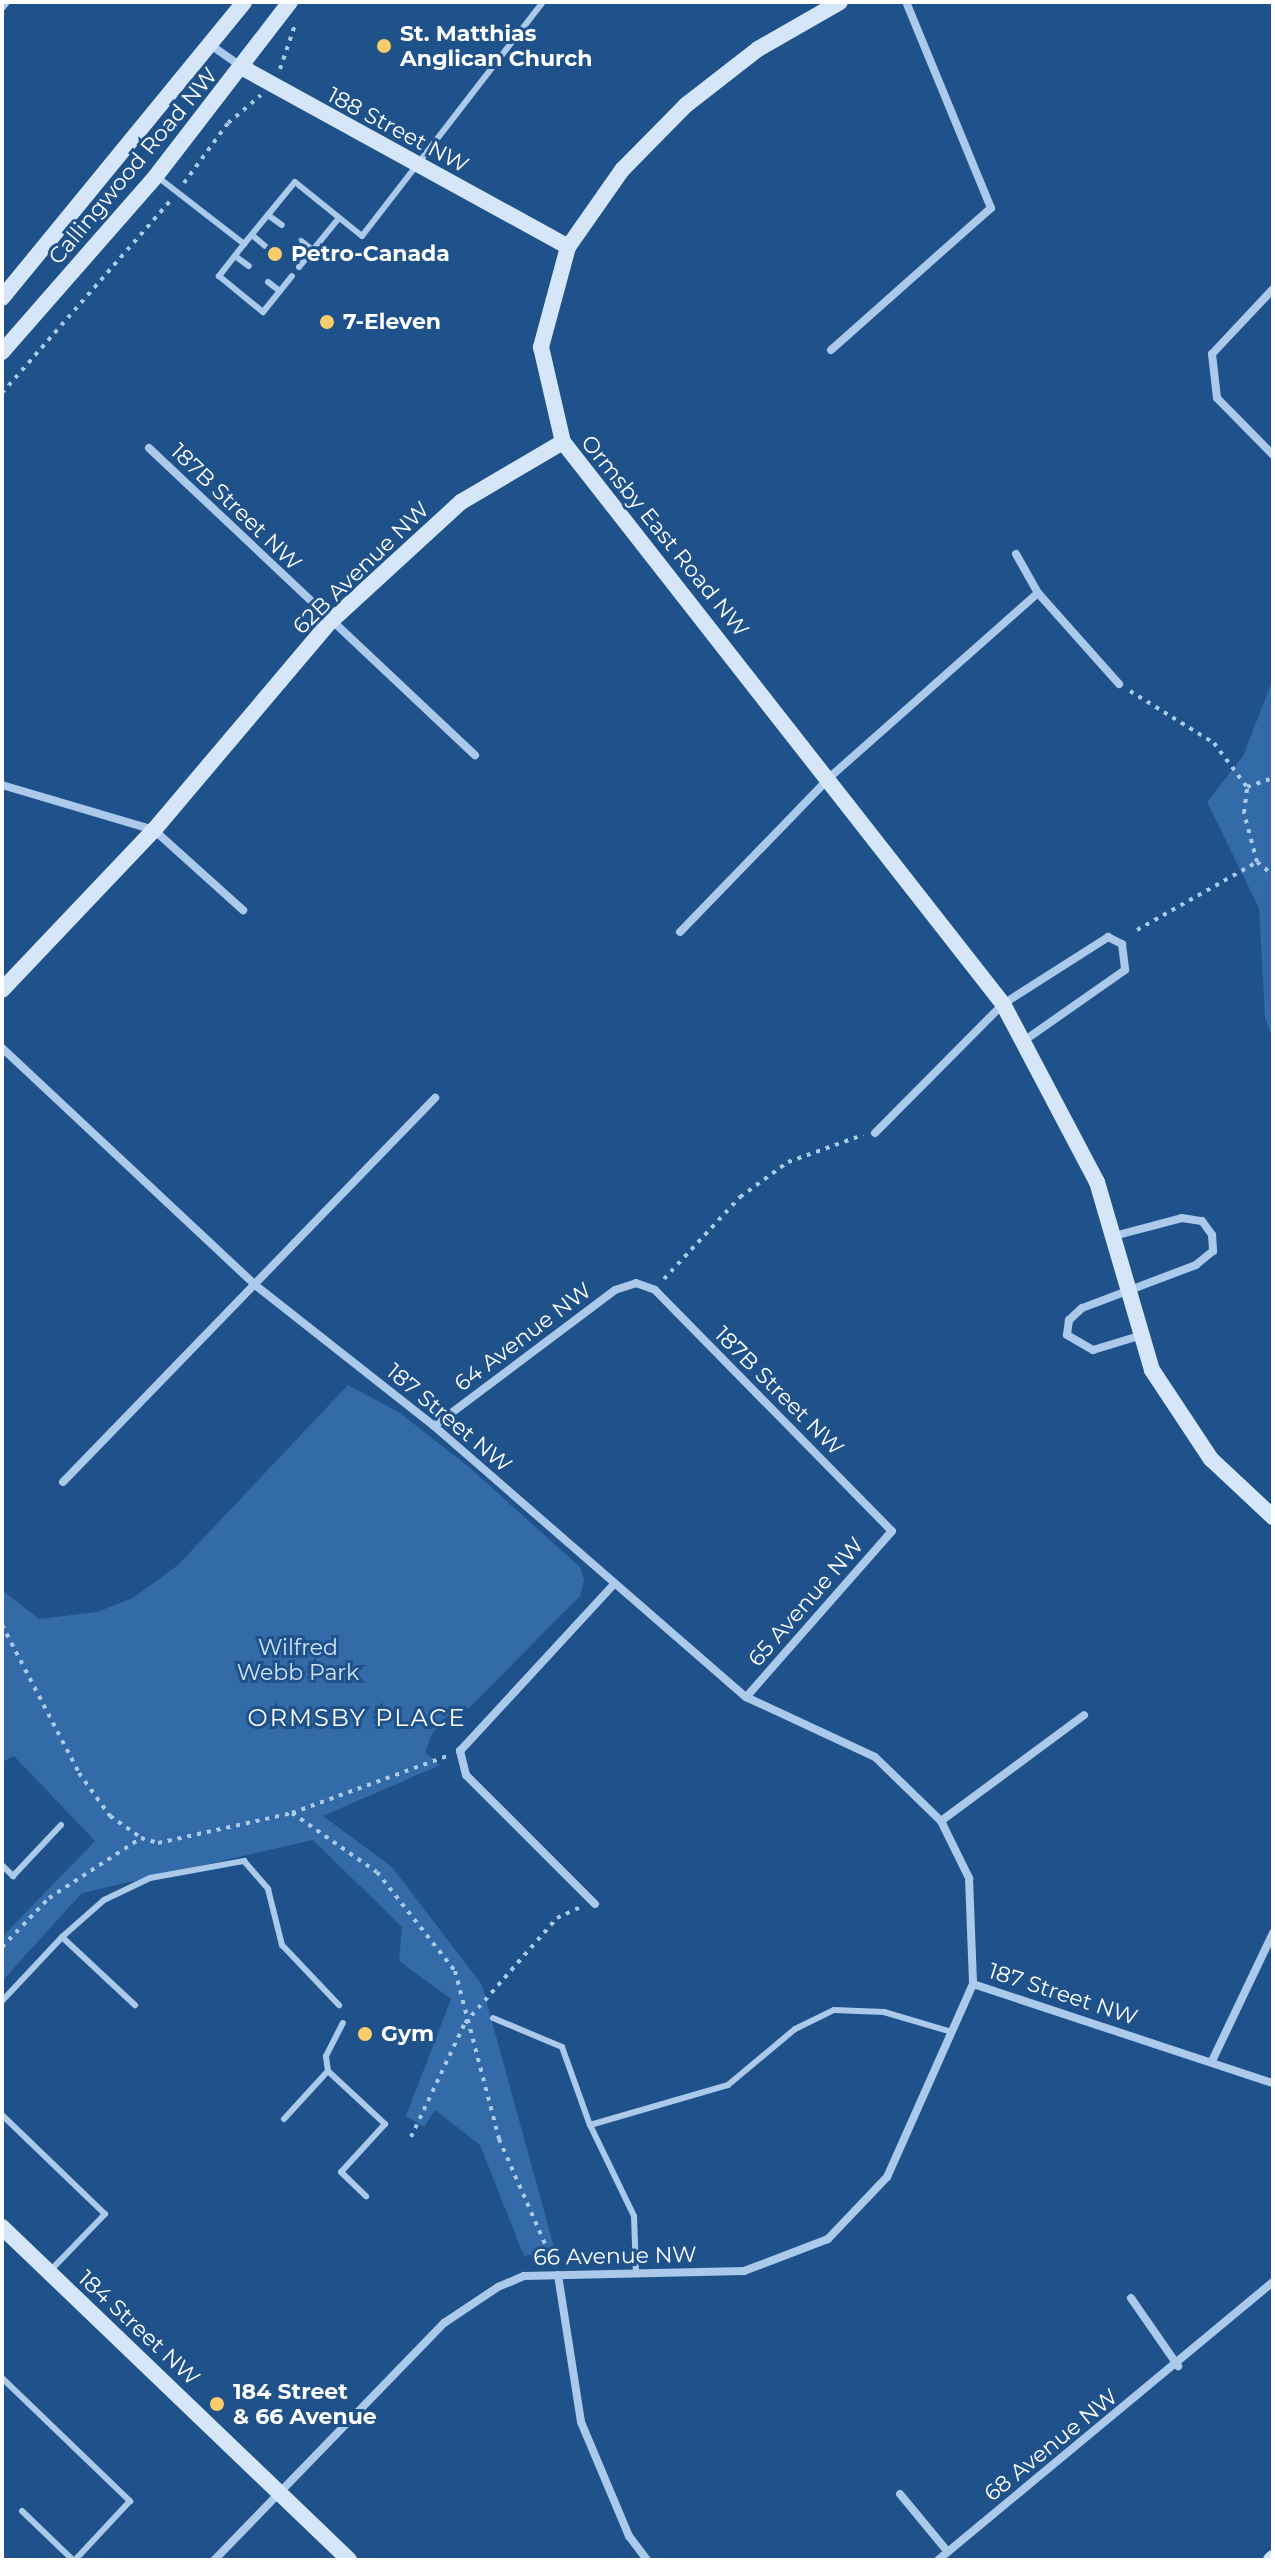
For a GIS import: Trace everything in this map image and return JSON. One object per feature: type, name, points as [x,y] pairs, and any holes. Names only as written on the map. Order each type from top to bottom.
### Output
[{"type":"street","points":[[2,7],[6,2]]},
{"type":"street","name":"Callingwood Road NW","points":[[2,298],[212,46],[244,2]]},
{"type":"street","name":"Ormsby East Road NW","points":[[840,2],[758,49],[686,105],[622,170],[568,247],[541,347],[563,442],[830,777],[1003,1004],[1025,1040],[1097,1182],[1139,1336],[1180,1418],[1273,1517]]},
{"type":"street","points":[[831,350],[991,208],[906,2]]},
{"type":"street","name":"Callingwood Road NW","points":[[2,352],[156,176],[296,7]]},
{"type":"street","name":"188 Street NW","points":[[212,46],[268,86],[568,247]]},
{"type":"street","points":[[1273,289],[1212,354],[1217,398],[1273,455]]},
{"type":"street","name":"62B Avenue NW","points":[[2,990],[154,830],[330,622],[461,502],[563,442]]},
{"type":"street","name":"187B Street NW","points":[[149,448],[330,622],[475,755]]},
{"type":"street","points":[[1016,554],[1038,593],[1119,684]]},
{"type":"street","points":[[680,932],[830,777],[1038,593]]},
{"type":"street","points":[[2,785],[154,830],[243,910]]},
{"type":"street","points":[[875,1133],[1003,1004],[1108,937],[1122,944],[1125,970],[1025,1040]]},
{"type":"street","name":"187 Street NW","points":[[2,1048],[255,1285],[434,1426],[612,1586],[746,1697],[875,1757],[941,1821],[969,1878],[973,1984],[1273,2083]]},
{"type":"street","points":[[63,1482],[435,1098]]},
{"type":"street","points":[[1114,1236],[1182,1218],[1202,1221],[1212,1235],[1213,1251],[1196,1265],[1082,1308],[1069,1320],[1067,1335],[1093,1350],[1139,1336]]},
{"type":"street","name":"187B Street NW","points":[[636,1283],[655,1290],[892,1531]]},
{"type":"street","name":"64 Avenue NW","points":[[434,1426],[615,1290],[636,1283]]},
{"type":"street","name":"65 Avenue NW","points":[[746,1697],[892,1531]]},
{"type":"street","points":[[595,1904],[466,1775],[460,1751],[612,1586]]},
{"type":"street","points":[[941,1821],[1084,1715]]},
{"type":"street","points":[[1212,2061],[1273,1933]]},
{"type":"street","name":"66 Avenue NW","points":[[214,2560],[460,2309],[524,2276],[744,2271],[828,2239],[887,2177],[973,1984]]},
{"type":"street","name":"184 Street NW","points":[[2,2227],[349,2560]]},
{"type":"street","points":[[558,2275],[581,2422],[642,2559]]},
{"type":"street","name":"68 Avenue NW","points":[[938,2560],[1178,2366],[1273,2282]]},
{"type":"street","points":[[1131,2298],[1178,2366]]},
{"type":"street","points":[[900,2494],[948,2552]]},
{"type":"lane","points":[[292,276],[263,312],[219,276],[295,182],[362,236],[543,2]]},
{"type":"lane","points":[[156,176],[244,244]]},
{"type":"lane","points":[[268,215],[282,225]]},
{"type":"lane","points":[[299,267],[339,218]]},
{"type":"lane","points":[[252,235],[265,246]]},
{"type":"lane","points":[[301,241],[313,250]]},
{"type":"lane","points":[[235,256],[249,266]]},
{"type":"lane","points":[[268,282],[280,291]]},
{"type":"lane","points":[[2,1865],[13,1876],[61,1825]]},
{"type":"lane","points":[[2,2001],[62,1937],[104,1900],[150,1878],[244,1861],[268,1889],[282,1945],[339,2005]]},
{"type":"lane","points":[[62,1937],[135,2005]]},
{"type":"lane","points":[[590,2125],[728,2085],[795,2029],[834,2010],[884,2012],[952,2032]]},
{"type":"lane","points":[[493,2018],[562,2047],[590,2125],[634,2216],[636,2273]]},
{"type":"lane","points":[[343,2023],[326,2056],[328,2071],[385,2124],[341,2172],[366,2196]]},
{"type":"lane","points":[[284,2119],[328,2071]]},
{"type":"lane","points":[[2,2115],[105,2214],[49,2273]]},
{"type":"lane","points":[[2,2378],[130,2501],[74,2560],[22,2511]]},
{"type":"path","points":[[2,393],[177,192],[228,123],[268,86],[289,56],[296,7]]},
{"type":"path","points":[[1119,684],[1214,743],[1247,787],[1244,813],[1257,862],[1273,875]]},
{"type":"path","points":[[1247,787],[1273,778]]},
{"type":"path","points":[[1137,930],[1257,862]]},
{"type":"path","points":[[655,1290],[740,1197],[788,1162],[875,1133]]},
{"type":"path","points":[[2,1625],[84,1781],[110,1816],[141,1838],[158,1843],[292,1813],[460,1751]]},
{"type":"path","points":[[292,1813],[377,1872],[455,1971],[499,2139],[558,2275]]},
{"type":"path","points":[[2,1947],[49,1898],[141,1838]]},
{"type":"green space","points":[[1273,679],[1273,1040],[1265,1018],[1259,908],[1207,802],[1243,756]]},
{"type":"green space","name":"Wilfred Webb Park","points":[[348,1385],[400,1413],[469,1467],[580,1567],[584,1580],[580,1596],[470,1707],[447,1716],[432,1734],[425,1752],[440,1765],[323,1816],[392,1867],[482,1985],[555,2251],[524,2256],[480,2145],[435,2110],[424,2127],[406,2116],[451,1999],[399,1961],[402,1927],[313,1840],[82,1893],[2,1981],[2,1937],[95,1841],[14,1756],[2,1762],[2,1590],[39,1619],[97,1612],[133,1598],[178,1565]]},
{"type":"place","name":"St. Matthias Anglican Church","points":[[384,46]]},
{"type":"place","name":"Petro-Canada","points":[[275,254]]},
{"type":"place","name":"7-Eleven","points":[[327,322]]},
{"type":"place","name":"Gym","points":[[365,2034]]},
{"type":"place","name":"184 Street & 66 Avenue","points":[[217,2404]]},
{"type":"district","name":"ORMSBY PLACE","points":[[357,1718]]}]
